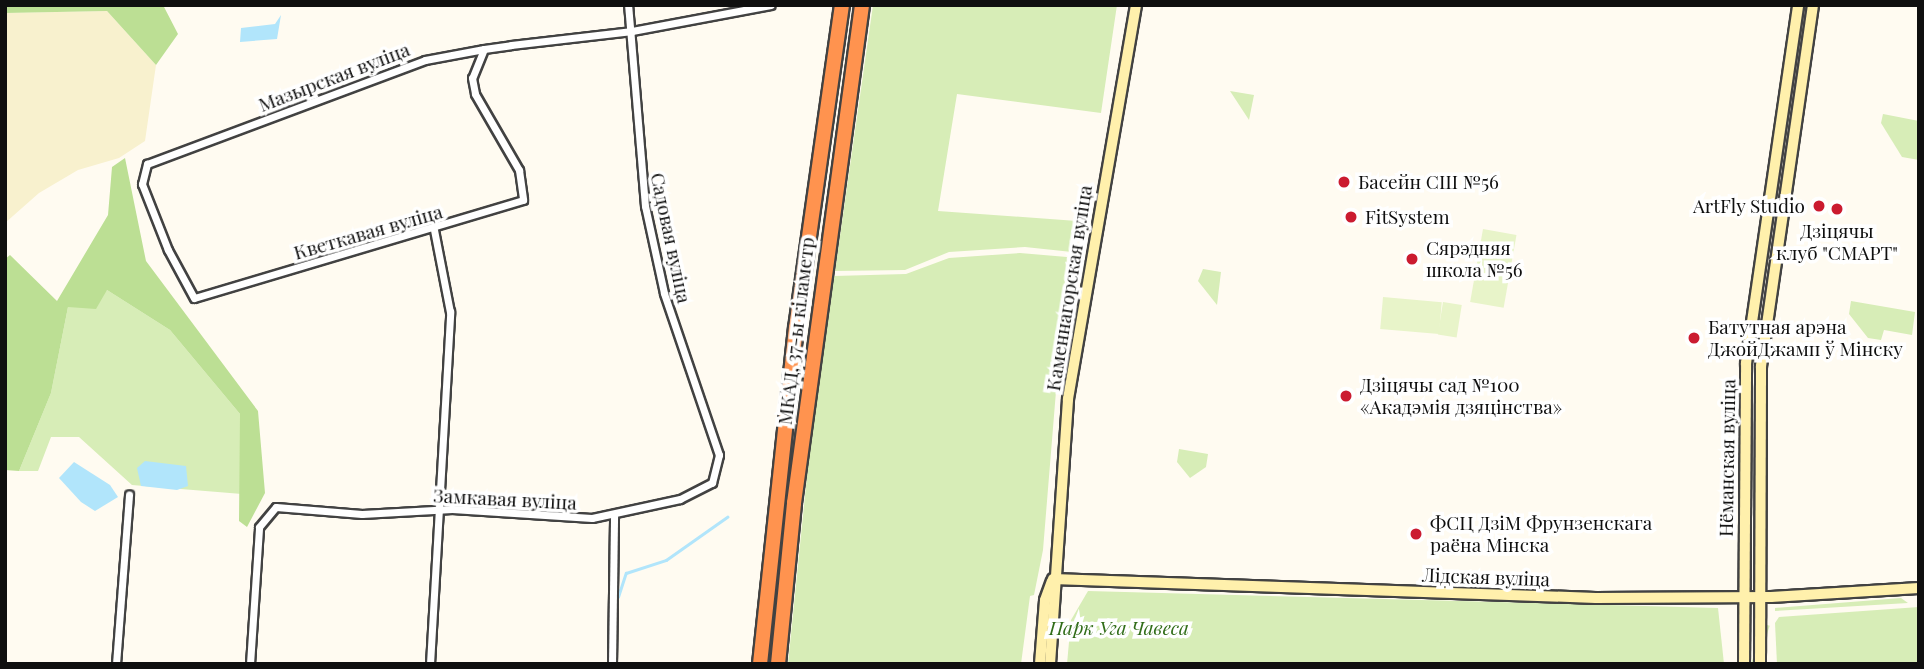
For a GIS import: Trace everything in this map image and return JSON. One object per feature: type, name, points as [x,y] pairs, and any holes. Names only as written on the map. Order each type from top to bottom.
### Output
[{"type":"highway","name":"МКАД, 37-ы кіламетр","points":[[761,664],[796,328],[842,5]]},
{"type":"highway","name":"МКАД, 37-ы кіламетр","points":[[778,664],[808,391],[862,5]]},
{"type":"main road","name":"Каменнагорская вуліца","points":[[1050,664],[1056,601],[1053,579],[1068,399],[1136,5]]},
{"type":"main road","name":"Нёманская вуліца","points":[[1744,664],[1742,598],[1746,363],[1798,5]]},
{"type":"main road","name":"Нёманская вуліца","points":[[1760,664],[1759,412],[1768,301],[1813,5]]},
{"type":"main road","points":[[1755,299],[1768,301]]},
{"type":"main road","name":"Каменнагорская вуліца","points":[[1040,664],[1045,600],[1053,579]]},
{"type":"main road","name":"Лідская вуліца","points":[[1053,579],[1596,598],[1742,598],[1919,588]]},
{"type":"street","name":"Садовая вуліца","points":[[628,5],[632,31],[638,159],[645,206],[664,293],[707,414],[718,471]]},
{"type":"street","name":"Мазырская вуліца","points":[[143,171],[147,164],[389,71],[484,49],[632,31],[753,11],[771,5]]},
{"type":"street","name":"Кветкавая вуліца","points":[[143,171],[142,184],[156,219],[194,298],[434,229],[523,200],[519,170],[475,94],[472,78],[484,49]]},
{"type":"street","points":[[430,664],[441,513],[450,312],[434,229]]},
{"type":"street","name":"Замкавая вуліца","points":[[250,664],[259,527],[267,512],[276,507],[362,514],[441,513],[571,518],[614,516],[704,490],[718,471]]},
{"type":"street","points":[[116,664],[129,494]]},
{"type":"street","points":[[612,664],[614,516]]},
{"type":"shaded area","points":[[107,11],[156,65],[145,141],[119,158],[78,170],[39,193],[5,223],[5,13]]},
{"type":"green space","points":[[5,5],[163,5],[178,34],[156,65],[107,11],[5,13]]},
{"type":"green space","points":[[873,5],[1117,5],[1101,113],[957,94],[938,211],[1077,221],[1072,252],[1025,247],[949,252],[905,270],[835,271]]},
{"type":"green space","points":[[1230,91],[1254,95],[1249,120]]},
{"type":"green space","points":[[1883,114],[1919,121],[1919,160],[1902,157],[1881,123]]},
{"type":"green space","points":[[125,158],[146,261],[258,411],[265,493],[247,527],[239,521],[240,414],[170,330],[107,290],[96,309],[68,307],[51,393],[19,471],[5,470],[5,259],[10,255],[57,301],[108,215],[112,167]]},
{"type":"green space","points":[[1483,229],[1516,235],[1504,308],[1470,302]]},
{"type":"green space","points":[[1020,253],[1067,257],[1043,550],[1034,595],[1030,596],[1021,664],[788,664],[809,456],[834,276],[906,274],[949,258]]},
{"type":"green space","points":[[1203,269],[1221,272],[1217,305],[1198,281]]},
{"type":"green space","points":[[107,290],[170,330],[240,414],[242,494],[132,485],[79,437],[51,437],[38,471],[19,471],[51,393],[68,307]]},
{"type":"green space","points":[[1383,297],[1442,302],[1439,334],[1380,329]]},
{"type":"green space","points":[[1851,301],[1915,312],[1912,335],[1884,330],[1881,340],[1868,338],[1849,314]]},
{"type":"green space","points":[[1443,302],[1462,305],[1457,338],[1438,335]]},
{"type":"green space","points":[[1179,449],[1208,454],[1206,467],[1190,478],[1177,462]]},
{"type":"green space","name":"Парк Уга Чавеса","points":[[1088,591],[1718,608],[1724,664],[1067,664],[1071,620]]},
{"type":"green space","points":[[1901,598],[1908,603],[1775,611],[1775,608]]},
{"type":"green space","points":[[1919,607],[1919,664],[1777,664],[1775,623],[1779,617]]},
{"type":"green space","points":[[1764,624],[1770,626],[1757,664],[1752,662]]},
{"type":"water","points":[[281,15],[277,39],[240,42],[241,28],[275,24]]},
{"type":"water","points":[[145,461],[186,466],[188,486],[177,490],[141,486],[137,468]]},
{"type":"water","points":[[74,462],[110,485],[118,497],[95,511],[81,502],[59,478]]},
{"type":"waterway","points":[[618,597],[626,573],[666,560],[727,517]]},
{"type":"place","name":"Басейн СШ №56","points":[[1344,182]]},
{"type":"place","name":"ArtFly Studio","points":[[1819,206]]},
{"type":"place","name":"Дзіцячы клуб \"СМАРТ\"","points":[[1837,209]]},
{"type":"place","name":"FitSystem","points":[[1351,217]]},
{"type":"place","name":"Сярэдняя школа №56","points":[[1412,259]]},
{"type":"place","name":"Батутная арэна ДжойДжамп ў Мінску","points":[[1694,338]]},
{"type":"place","name":"Дзіцячы сад №100 «Акадэмія дзяцінства»","points":[[1346,396]]},
{"type":"place","name":"ФСЦ ДзіМ Фрунзенскага раёна Мінска","points":[[1416,534]]}]
